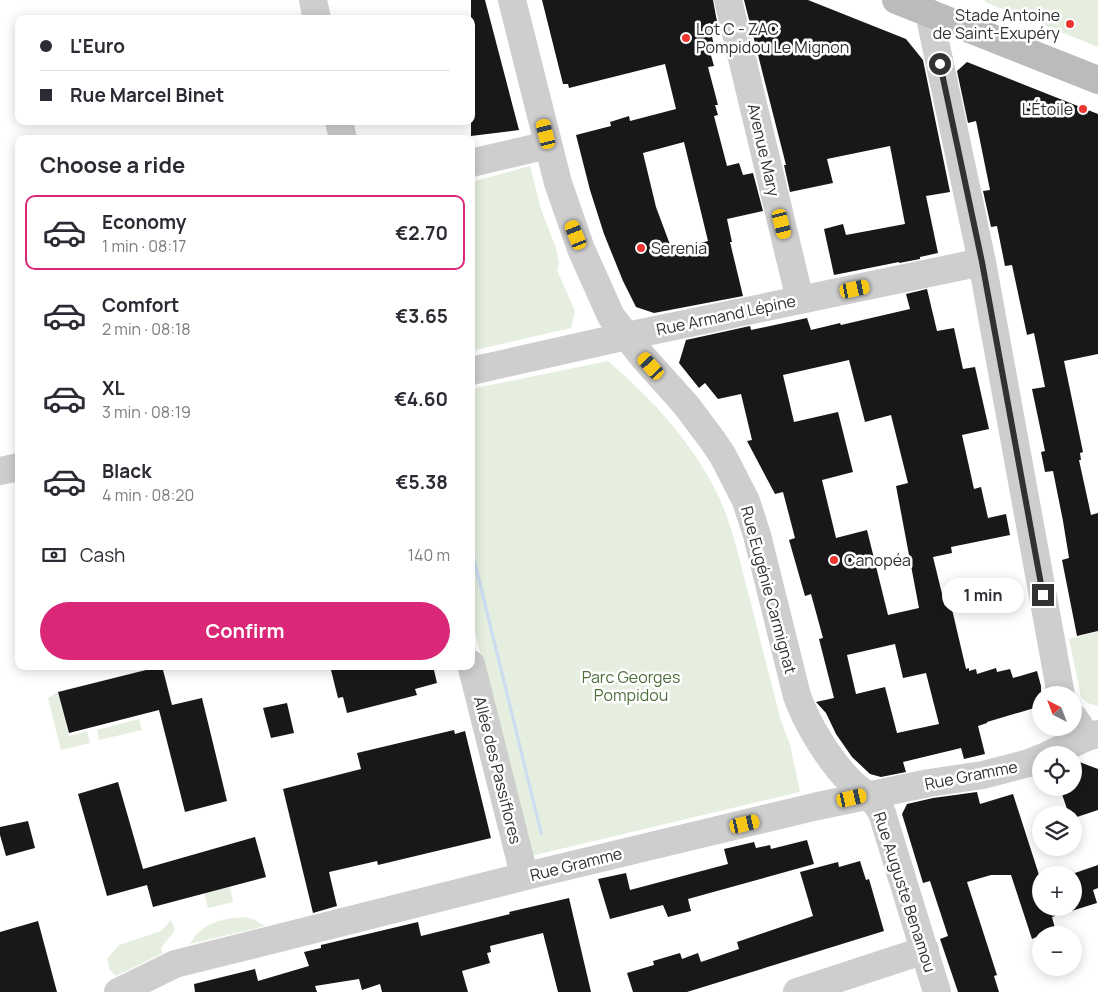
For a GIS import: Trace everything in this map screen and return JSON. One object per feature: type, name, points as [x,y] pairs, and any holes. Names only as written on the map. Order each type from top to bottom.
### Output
[{"type":"main road","points":[[896,0],[1098,80]]},
{"type":"street","points":[[313,0],[316,15]]},
{"type":"street","name":"Rue Eugénie Carmignat","points":[[512,0],[558,183],[581,248],[611,316],[643,358],[702,426],[723,456],[746,501],[757,535],[797,696],[804,715],[849,781],[869,795]]},
{"type":"street","name":"Avenue Mary","points":[[728,0],[800,300]]},
{"type":"street","points":[[929,13],[982,262],[1059,686]]},
{"type":"street","points":[[475,162],[548,145]]},
{"type":"street","name":"Rue Armand Lépine","points":[[475,370],[627,336],[982,262]]},
{"type":"street","points":[[0,471],[15,468]]},
{"type":"street","name":"Allée des Passiflores","points":[[473,670],[521,863],[526,876]]},
{"type":"street","points":[[1062,746],[1086,730]]},
{"type":"street","name":"Rue Gramme","points":[[118,992],[175,964],[526,876],[869,795],[929,782],[983,775],[1032,762]]},
{"type":"street","name":"Rue Auguste Benamou","points":[[869,795],[882,813],[937,992]]},
{"type":"street","points":[[797,992],[925,950]]},
{"type":"green space","name":"Stade Antoine de Saint-Exupéry","points":[[985,0],[1098,0],[1098,47],[985,2]]},
{"type":"green space","points":[[530,166],[541,209],[556,248],[559,262],[557,270],[575,311],[571,328],[475,350],[475,181]]},
{"type":"green space","name":"Parc Georges Pompidou","points":[[608,361],[655,405],[682,437],[706,472],[722,503],[731,528],[781,721],[790,744],[800,792],[531,856],[475,632],[475,388]]},
{"type":"green space","points":[[1098,632],[1098,706],[1088,703],[1082,698],[1082,686],[1079,686],[1069,639]]},
{"type":"green space","points":[[58,692],[69,736],[87,731],[90,743],[61,750],[48,698]]},
{"type":"green space","points":[[139,719],[142,730],[99,740],[97,730]]},
{"type":"green space","points":[[230,887],[233,902],[208,908],[204,893]]},
{"type":"green space","points":[[243,917],[253,919],[265,926],[190,944],[200,931],[212,923]]},
{"type":"green space","points":[[171,920],[175,930],[161,948],[163,953],[116,976],[110,970],[107,959],[119,945],[161,931]]},
{"type":"water","points":[[475,556],[543,834],[540,835],[475,570]]},
{"type":"building","points":[[471,0],[485,0],[519,130],[471,135],[471,125],[475,125],[475,15],[471,15]]},
{"type":"building","points":[[542,0],[713,0],[718,27],[709,23],[715,50],[710,52],[714,66],[708,67],[718,105],[715,105],[718,115],[714,116],[727,166],[739,163],[743,175],[753,173],[763,211],[727,219],[732,242],[730,242],[743,296],[654,313],[636,307],[604,234],[576,135],[611,126],[610,122],[629,116],[630,121],[676,109],[665,64],[569,88],[568,84],[563,84]],"holes":[[[684,142],[708,241],[672,250],[656,207],[643,153]]]},
{"type":"building","points":[[744,0],[808,0],[906,39],[923,60],[950,192],[926,196],[938,253],[920,257],[920,259],[834,275],[824,229],[843,224],[846,235],[905,224],[890,146],[827,159],[833,183],[790,192],[784,165],[786,165]]},
{"type":"building","points":[[967,62],[1098,114],[1098,354],[1064,361],[1083,452],[1080,453],[1081,460],[1079,460],[1091,515],[1098,513],[1098,631],[1077,636],[1062,560],[1069,558],[1063,521],[1053,471],[1045,472],[1041,452],[1045,451],[1032,389],[1045,387],[1034,333],[1027,335],[1012,265],[1005,266],[997,226],[991,227],[983,191],[990,190],[976,121],[968,123],[957,71]]},
{"type":"building","points":[[927,289],[937,331],[954,328],[963,369],[975,367],[989,429],[962,435],[974,489],[981,487],[988,518],[1006,514],[1010,535],[951,547],[952,553],[933,557],[945,606],[951,605],[966,669],[969,668],[969,671],[976,669],[977,674],[996,668],[997,672],[1010,669],[1013,678],[1037,671],[1041,686],[1032,686],[1032,709],[978,726],[985,754],[964,759],[961,748],[903,762],[906,772],[881,777],[870,774],[852,757],[836,734],[826,713],[816,702],[834,698],[819,639],[823,638],[811,594],[805,596],[789,540],[795,538],[783,492],[775,494],[747,441],[752,440],[741,394],[718,399],[705,383],[699,388],[679,363],[686,340],[750,326],[751,330],[807,318],[811,330],[910,309],[906,294]],"holes":[[[849,360],[865,422],[891,415],[908,483],[896,486],[919,608],[888,615],[867,530],[836,538],[822,480],[853,472],[838,412],[794,422],[783,375]],[[895,644],[903,678],[926,673],[939,724],[897,733],[885,687],[856,694],[847,655]]]},
{"type":"building","points":[[146,670],[163,670],[172,705],[202,698],[227,801],[185,812],[159,710],[69,733],[58,692]]},
{"type":"building","points":[[331,670],[434,670],[437,683],[415,689],[417,695],[347,713],[343,697],[338,698]]},
{"type":"building","points":[[287,703],[294,733],[271,738],[263,708]]},
{"type":"building","points":[[454,730],[455,734],[465,731],[491,838],[378,865],[377,861],[329,872],[337,906],[313,913],[283,789],[361,769],[357,753]]},
{"type":"building","points":[[1082,763],[1098,769],[1098,810],[1082,815],[1082,806],[1066,806],[1063,796],[1082,796]]},
{"type":"building","points":[[118,782],[143,869],[255,837],[266,877],[153,907],[147,885],[107,896],[78,794]]},
{"type":"building","points":[[977,792],[980,804],[1013,794],[1036,866],[1032,866],[1032,916],[1055,916],[1052,917],[1054,926],[1032,926],[1032,939],[1011,875],[991,875],[967,882],[997,975],[994,976],[999,992],[958,992],[940,939],[948,936],[930,881],[923,883],[902,814],[907,804],[933,798]]},
{"type":"building","points":[[28,821],[35,848],[6,856],[0,835],[0,827]]},
{"type":"building","points":[[807,840],[814,864],[688,899],[691,911],[668,917],[663,905],[610,919],[598,879],[626,873],[630,890],[728,864],[724,849],[754,842],[756,848],[770,845],[771,849]]},
{"type":"building","points":[[860,861],[866,880],[869,879],[884,931],[687,992],[633,992],[627,973],[654,965],[653,961],[680,953],[682,959],[698,953],[701,962],[739,949],[737,942],[813,916],[800,872],[838,862],[839,867]]},
{"type":"building","points":[[1098,865],[1098,888],[1093,890],[1097,903],[1082,908],[1082,871]]},
{"type":"building","points":[[569,898],[591,992],[558,992],[543,933],[490,946],[491,952],[487,953],[490,963],[462,971],[468,992],[382,992],[380,984],[362,990],[359,979],[315,986],[317,992],[195,992],[194,984],[255,969],[258,981],[309,966],[304,952],[321,948],[321,945],[418,922],[421,936]]},
{"type":"building","points":[[38,921],[57,992],[0,992],[0,932]]},
{"type":"place","name":"Stade Antoine de Saint-Exupéry","points":[[1070,24]]},
{"type":"place","name":"Lot C - ZAC Pompidou Le Mignon","points":[[686,38]]},
{"type":"place","name":"L'Étoile","points":[[1083,109]]},
{"type":"place","name":"Serenia","points":[[641,248]]},
{"type":"place","name":"Canopéa","points":[[834,560]]},
{"type":"route","points":[[940,64],[982,262],[1043,595]]}]
